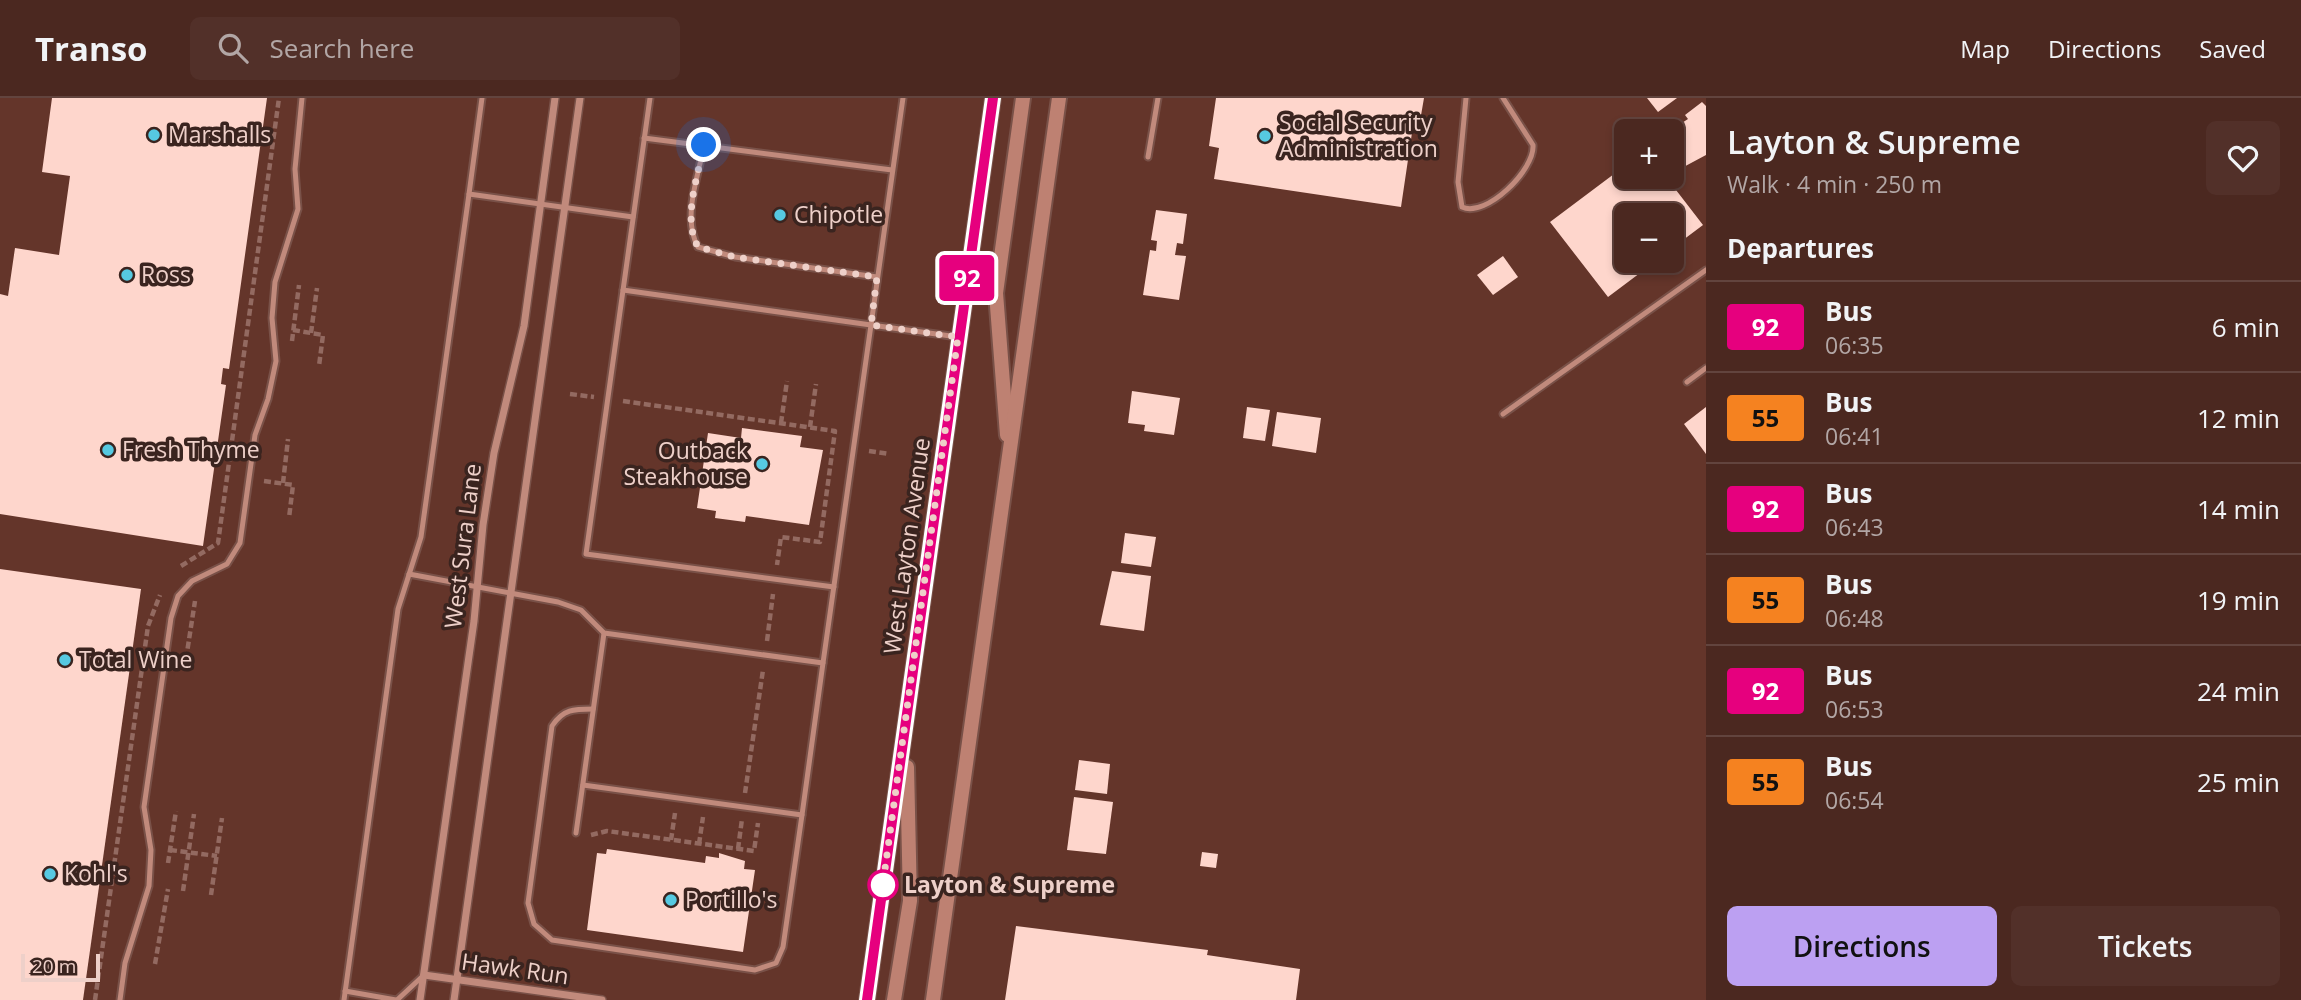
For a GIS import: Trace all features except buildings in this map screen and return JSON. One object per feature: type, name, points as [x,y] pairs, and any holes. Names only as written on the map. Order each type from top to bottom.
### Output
[{"type":"main road","name":"West Layton Avenue","points":[[867,1000],[993,98]]},
{"type":"main road","points":[[1010,464],[996,293],[1023,98]]},
{"type":"main road","points":[[933,1000],[1010,464],[1059,98]]},
{"type":"main road","points":[[894,1000],[910,901],[906,727]]},
{"type":"street","name":"West Sura Lane","points":[[420,1000],[494,453],[524,326],[555,98]]},
{"type":"street","points":[[454,1000],[580,98]]},
{"type":"street","name":"Hawk Run","points":[[424,975],[602,1000]]},
{"type":"lane","points":[[120,1000],[125,963],[149,886],[151,850],[144,807],[171,618],[178,596],[192,581],[227,564],[240,543],[255,435],[268,399],[276,360],[272,318],[275,282],[298,209],[295,169],[302,98]]},
{"type":"lane","points":[[344,1000],[398,609],[421,537],[482,98]]},
{"type":"lane","points":[[650,98],[586,554],[834,586]]},
{"type":"lane","points":[[593,709],[571,709],[559,715],[552,726],[528,903],[534,924],[552,940],[755,970],[776,963],[783,947],[903,98]]},
{"type":"lane","points":[[1148,157],[1158,98]]},
{"type":"lane","points":[[1466,98],[1458,182],[1462,208],[1469,211],[1479,209],[1515,183],[1530,165],[1534,153],[1533,145],[1503,98]]},
{"type":"lane","points":[[645,138],[892,170]]},
{"type":"lane","points":[[704,145],[692,209],[692,235],[698,247],[735,257],[877,277]]},
{"type":"lane","points":[[469,194],[633,217]]},
{"type":"lane","points":[[1503,414],[1706,270]]},
{"type":"lane","points":[[623,290],[958,337]]},
{"type":"lane","points":[[1687,382],[1706,368]]},
{"type":"lane","points":[[410,574],[558,602],[581,610],[604,633],[822,663]]},
{"type":"lane","points":[[576,833],[604,633]]},
{"type":"lane","points":[[583,785],[802,815]]},
{"type":"lane","points":[[345,991],[396,1000],[424,975]]},
{"type":"path","points":[[173,575],[218,543],[279,98]]},
{"type":"path","points":[[290,352],[299,285]]},
{"type":"path","points":[[311,333],[317,288]]},
{"type":"path","points":[[293,330],[323,335],[318,366]]},
{"type":"path","points":[[781,423],[787,381]]},
{"type":"path","points":[[810,427],[816,384]]},
{"type":"path","points":[[570,394],[835,431],[820,542],[781,537],[738,849]]},
{"type":"path","points":[[283,483],[288,439]]},
{"type":"path","points":[[264,481],[293,485],[289,518]]},
{"type":"path","points":[[95,1000],[148,626],[165,583]]},
{"type":"path","points":[[186,659],[196,595]]},
{"type":"path","points":[[671,840],[677,798]]},
{"type":"path","points":[[699,844],[705,802]]},
{"type":"path","points":[[576,833],[594,835],[607,831],[754,851],[760,810]]},
{"type":"path","points":[[155,964],[176,811]]},
{"type":"path","points":[[183,891],[194,814]]},
{"type":"path","points":[[211,895],[222,818]]},
{"type":"path","points":[[170,850],[216,856]]},
{"type":"bus line","name":"92","points":[[867,1000],[993,98]]},
{"type":"place","name":"Marshalls","points":[[154,135]]},
{"type":"place","name":"Social Security Administration","points":[[1265,136]]},
{"type":"place","name":"Chipotle","points":[[780,215]]},
{"type":"place","name":"Ross","points":[[127,275]]},
{"type":"place","name":"Fresh Thyme","points":[[108,450]]},
{"type":"place","name":"Outback Steakhouse","points":[[762,464]]},
{"type":"place","name":"Total Wine","points":[[65,660]]},
{"type":"place","name":"Kohl's","points":[[50,874]]},
{"type":"place","name":"Layton & Supreme","points":[[883,885]]},
{"type":"place","name":"Portillo's","points":[[671,900]]},
{"type":"route","points":[[704,145],[692,209],[692,235],[698,247],[735,257],[877,277],[871,325],[958,337],[882,891],[883,885]]}]
